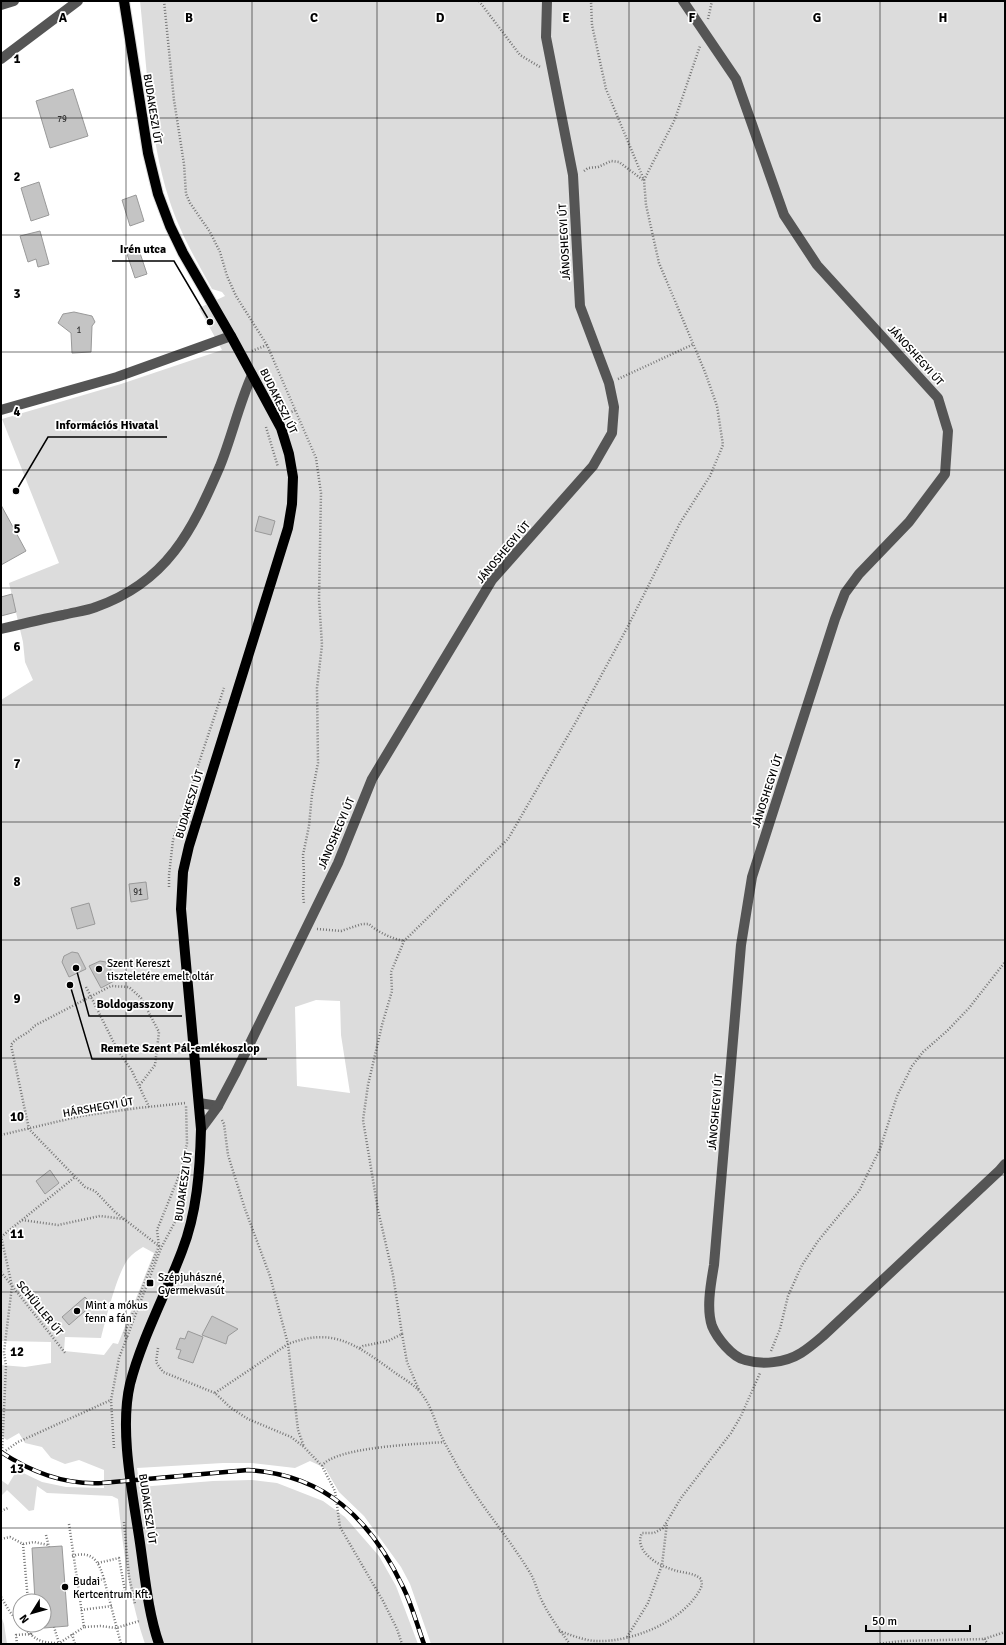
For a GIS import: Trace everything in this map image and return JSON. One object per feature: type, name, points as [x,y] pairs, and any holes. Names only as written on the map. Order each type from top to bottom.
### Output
[{"type":"main road","name":"BUDAKESZI ÚT","points":[[124,1],[148,154],[158,194],[170,226],[183,253],[242,355],[285,438],[292,466],[293,488],[288,528],[189,846],[183,872],[181,898],[182,926],[199,1102],[201,1129],[200,1164],[190,1224],[182,1251],[143,1342],[131,1382],[127,1403],[127,1437],[130,1472],[151,1615],[159,1644]]},
{"type":"street","points":[[1,4],[14,1]]},
{"type":"street","points":[[1,59],[78,1]]},
{"type":"street","name":"JÁNOSHEGYI ÚT","points":[[201,1129],[218,1106],[235,1074],[338,862],[372,779],[492,580],[593,466],[612,433],[614,407],[609,383],[580,306],[573,175],[546,38],[547,1]]},
{"type":"street","name":"JÁNOSHEGYI ÚT","points":[[683,1],[736,79],[784,216],[817,265],[938,398],[948,431],[945,474],[909,522],[859,574],[845,593],[835,619],[752,877],[741,945],[714,1265],[709,1299],[712,1325],[727,1349],[744,1360],[779,1362],[800,1354],[823,1336],[1005,1164]]},
{"type":"street","points":[[1,410],[118,377],[231,336]]},
{"type":"street","points":[[1,628],[94,608],[131,591],[163,565],[189,532],[220,466],[244,393],[252,375]]},
{"type":"street","points":[[199,1102],[218,1106]]},
{"type":"path","points":[[164,1],[174,100],[184,164],[186,194],[190,203],[210,232],[220,252],[227,276],[236,296],[267,346],[316,458],[321,493],[319,599],[322,645],[317,688],[318,763],[312,794],[309,826],[303,855],[303,894],[306,927],[329,931],[341,931],[362,924],[369,924],[374,929],[404,941]]},
{"type":"path","points":[[479,1],[520,55],[554,75]]},
{"type":"path","points":[[570,1644],[546,1610],[530,1572],[485,1509],[455,1462],[444,1442],[430,1407],[420,1392],[407,1362],[393,1275],[378,1210],[363,1120],[370,1078],[382,1025],[392,991],[391,972],[404,941],[508,839],[616,648],[680,522],[710,476],[723,445],[717,406],[694,344],[659,263],[646,205],[644,180],[606,89],[592,25],[591,1]]},
{"type":"path","points":[[644,180],[675,120],[705,33],[712,1]]},
{"type":"path","points":[[573,175],[581,173],[588,168],[611,161],[619,162],[644,180]]},
{"type":"path","points":[[609,383],[694,344]]},
{"type":"path","points":[[242,355],[267,346]]},
{"type":"path","points":[[560,1630],[573,1636],[593,1641],[626,1638],[663,1625],[678,1615],[699,1592],[702,1582],[698,1577],[662,1565],[647,1554],[640,1544],[642,1533],[654,1533],[660,1531],[667,1523],[681,1498],[731,1433],[741,1416],[765,1362],[776,1342],[788,1296],[802,1265],[818,1241],[859,1191],[880,1149],[897,1096],[912,1066],[922,1052],[969,1008],[1005,962]]},
{"type":"path","points":[[128,1337],[124,1336],[159,1246],[124,1219],[95,1191],[85,1187],[28,1129],[11,1046],[14,1040],[29,1032],[34,1026],[111,986],[129,987],[141,998],[159,1032],[156,1065],[139,1086]]},
{"type":"path","points":[[86,987],[117,1049],[132,1071],[149,1107]]},
{"type":"path","name":"HÁRSHEGYI ÚT","points":[[1,1135],[82,1116],[199,1102]]},
{"type":"path","points":[[218,1106],[224,1124],[228,1154],[245,1209],[270,1276],[288,1344],[298,1430],[304,1447]]},
{"type":"path","points":[[2,1453],[6,1366],[4,1352],[12,1286],[1,1236],[75,1177]]},
{"type":"path","points":[[2,1453],[18,1442],[111,1400],[119,1358],[160,1248],[176,1220],[183,1193]]},
{"type":"path","points":[[22,1220],[58,1225],[100,1216],[124,1219]]},
{"type":"path","name":"SCHÜLLER ÚT","points":[[1,1272],[66,1354]]},
{"type":"path","points":[[360,1348],[388,1341],[402,1334]]},
{"type":"path","points":[[215,1393],[288,1344],[306,1339],[328,1338],[348,1342],[360,1348],[420,1392]]},
{"type":"path","points":[[158,1348],[156,1362],[163,1372],[215,1393],[231,1408],[248,1419],[291,1437],[304,1447],[322,1466],[335,1491],[340,1527],[383,1600],[397,1629],[402,1644]]},
{"type":"path","points":[[322,1466],[325,1461],[334,1457],[378,1448],[444,1442]]},
{"type":"path","points":[[1,1512],[8,1508]]},
{"type":"path","points":[[626,1638],[648,1603],[662,1565],[667,1523]]},
{"type":"path","points":[[69,1524],[72,1556],[84,1627]]},
{"type":"path","points":[[1,1539],[10,1537],[24,1544],[34,1542],[48,1546],[46,1535]]},
{"type":"path","points":[[24,1544],[27,1593]]},
{"type":"path","points":[[72,1556],[80,1554],[95,1558],[101,1567],[121,1644]]},
{"type":"path","points":[[98,1563],[119,1558],[125,1591],[109,1594]]},
{"type":"path","points":[[77,1584],[104,1579]]},
{"type":"path","points":[[1,1597],[12,1614]]},
{"type":"path","points":[[81,1610],[112,1606]]},
{"type":"path","points":[[17,1644],[16,1636],[31,1634],[38,1640],[58,1643],[84,1627],[100,1626],[116,1628],[139,1621]]},
{"type":"path","points":[[54,1627],[58,1643]]},
{"type":"path","points":[[877,1644],[902,1641],[984,1639],[1005,1632]]},
{"type":"path","points":[[72,1634],[75,1644]]},
{"type":"path","points":[[984,1639],[988,1644]]},
{"type":"shaded area","points":[[140,1],[1005,1],[1005,1644],[431,1644],[410,1584],[401,1567],[364,1516],[339,1492],[325,1468],[310,1461],[295,1468],[252,1463],[223,1463],[137,1468],[140,1487],[213,1481],[252,1480],[277,1483],[323,1501],[345,1517],[379,1556],[396,1586],[418,1644],[145,1644],[139,1626],[127,1573],[118,1499],[112,1496],[47,1493],[37,1486],[34,1510],[29,1511],[7,1490],[1,1496],[1,1480],[8,1485],[17,1470],[42,1482],[66,1487],[104,1488],[104,1470],[79,1460],[65,1464],[51,1458],[42,1447],[25,1443],[19,1433],[7,1440],[1,1436],[1,1365],[25,1367],[51,1363],[51,1342],[1,1341],[1,700],[33,680],[25,662],[23,642],[9,583],[59,563],[2,419],[121,384],[222,350],[199,308],[225,296],[222,292],[212,289],[194,256],[173,211],[162,175],[153,126]],"holes":[[[316,1000],[340,1001],[341,1035],[350,1093],[297,1086],[295,1007]],[[143,1247],[154,1253],[118,1344],[113,1343],[104,1355],[64,1351],[65,1337],[101,1338],[112,1297],[124,1266],[131,1255]]]},
{"type":"shaded area","points":[[1,1616],[4,1624],[7,1644],[1,1644]]},
{"type":"building","points":[[73,89],[88,136],[50,148],[36,101]]},
{"type":"building","points":[[39,182],[49,215],[31,221],[21,188]]},
{"type":"building","points":[[136,195],[144,221],[130,226],[122,200]]},
{"type":"building","points":[[40,231],[49,264],[38,267],[36,259],[28,262],[20,236]]},
{"type":"building","points":[[139,250],[147,274],[135,278],[127,254]]},
{"type":"building","points":[[74,312],[92,316],[95,322],[92,326],[91,352],[72,353],[71,333],[58,323],[63,314]]},
{"type":"building","points":[[1,505],[26,551],[1,565]]},
{"type":"building","points":[[259,516],[275,521],[271,535],[255,531]]},
{"type":"building","points":[[12,594],[16,612],[1,616],[1,597]]},
{"type":"building","points":[[146,882],[148,899],[131,902],[129,884]]},
{"type":"building","points":[[89,903],[95,924],[77,929],[71,908]]},
{"type":"building","points":[[72,952],[78,953],[86,969],[69,977],[62,962],[64,956]]},
{"type":"building","points":[[100,961],[106,962],[116,980],[101,988],[89,966]]},
{"type":"building","points":[[50,1170],[59,1183],[45,1194],[36,1181]]},
{"type":"building","name":"Mint a mókus fenn a fán","points":[[85,1297],[92,1305],[69,1325],[62,1317]]},
{"type":"building","points":[[212,1316],[238,1329],[228,1336],[226,1344],[202,1335]]},
{"type":"building","points":[[188,1331],[203,1337],[193,1363],[178,1358],[181,1350],[176,1349],[180,1338],[185,1339]]},
{"type":"building","points":[[62,1546],[68,1626],[52,1627],[52,1593],[35,1593],[32,1548]]},
{"type":"railway","points":[[1,1452],[24,1466],[36,1471],[49,1476],[75,1482],[102,1483],[248,1470],[275,1473],[300,1481],[322,1491],[342,1505],[360,1522],[376,1541],[390,1563],[406,1594],[424,1644]]},
{"type":"place","name":"Irén utca","points":[[210,322]]},
{"type":"place","name":"Információs Hivatal","points":[[16,491]]},
{"type":"place","name":"Boldogasszony","points":[[76,968]]},
{"type":"place","name":"Szent Kereszt tiszteletére emelt oltár","points":[[99,969]]},
{"type":"place","name":"Remete Szent Pál-emlékoszlop","points":[[70,985]]},
{"type":"place","name":"Szépjuhászné, Gyermekvasút","points":[[150,1283]]},
{"type":"place","name":"Mint a mókus fenn a fán","points":[[77,1311]]},
{"type":"place","name":"Budai Kertcentrum Kft.","points":[[65,1587]]}]
